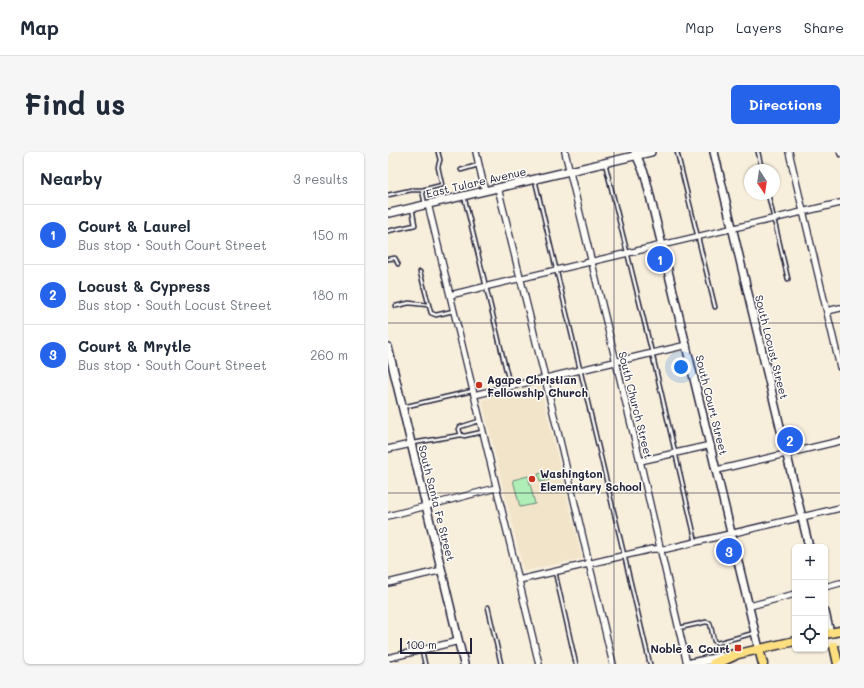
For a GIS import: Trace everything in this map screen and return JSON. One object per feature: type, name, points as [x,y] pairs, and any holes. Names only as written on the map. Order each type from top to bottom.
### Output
[{"type":"highway","points":[[714,664],[734,655]]},
{"type":"highway","points":[[832,664],[839,663]]},
{"type":"main road","points":[[839,663],[834,646],[828,634],[840,631]]},
{"type":"main road","points":[[688,664],[792,642]]},
{"type":"main road","name":"South Court Street","points":[[759,649],[763,664]]},
{"type":"street","points":[[476,152],[485,191]]},
{"type":"street","name":"South Church Street","points":[[565,152],[640,461],[678,628],[688,664]]},
{"type":"street","name":"East Tulare Avenue","points":[[389,214],[426,204],[605,163],[636,154],[651,152]]},
{"type":"street","name":"South Locust Street","points":[[714,152],[808,544]]},
{"type":"street","points":[[789,152],[840,367]]},
{"type":"street","name":"South Court Street","points":[[636,154],[645,175],[750,606],[759,649]]},
{"type":"street","points":[[498,188],[590,563],[613,664]]},
{"type":"street","points":[[450,295],[840,203]]},
{"type":"street","points":[[426,204],[454,311],[538,664]]},
{"type":"street","points":[[827,312],[840,308]]},
{"type":"street","points":[[473,393],[510,386],[687,345]]},
{"type":"street","name":"South Santa Fe Street","points":[[388,347],[464,664]]},
{"type":"street","points":[[717,470],[840,441]]},
{"type":"street","points":[[388,449],[411,444]]},
{"type":"street","points":[[640,461],[711,445]]},
{"type":"street","points":[[388,516],[496,488]]},
{"type":"street","points":[[519,580],[652,549],[666,549],[840,508]]},
{"type":"street","points":[[388,583],[442,570]]},
{"type":"street","points":[[828,586],[840,583]]},
{"type":"street","points":[[750,606],[792,595]]},
{"type":"street","points":[[388,658],[459,641]]},
{"type":"lane","points":[[388,195],[411,190],[422,190],[442,185],[438,167],[440,160],[438,152]]},
{"type":"lane","points":[[677,152],[715,307]]},
{"type":"lane","points":[[758,152],[761,164]]},
{"type":"lane","points":[[605,163],[652,353],[696,542]]},
{"type":"lane","points":[[461,170],[479,165]]},
{"type":"lane","points":[[535,179],[650,664]]},
{"type":"lane","points":[[422,190],[426,204]]},
{"type":"lane","points":[[464,196],[510,386]]},
{"type":"lane","points":[[769,200],[788,279]]},
{"type":"lane","points":[[388,231],[415,225],[412,208]]},
{"type":"lane","points":[[388,259],[395,258],[398,264]]},
{"type":"lane","points":[[420,272],[431,313],[433,315],[454,311]]},
{"type":"lane","points":[[396,306],[409,303],[428,305]]},
{"type":"lane","points":[[403,408],[473,393]]},
{"type":"lane","points":[[462,435],[459,429],[460,427],[480,421]]},
{"type":"lane","points":[[411,444],[483,432]]},
{"type":"lane","points":[[555,572],[576,664]]},
{"type":"lane","points":[[488,607],[501,664]]},
{"type":"lane","points":[[678,628],[706,622],[710,623],[714,640],[717,642],[756,633]]},
{"type":"lane","points":[[422,650],[425,664]]},
{"type":"shaded area","name":"Washington Elementary School","points":[[540,386],[582,558],[524,571],[482,400]]},
{"type":"green space","points":[[547,472],[549,480],[540,482],[538,474]]},
{"type":"green space","points":[[528,476],[535,504],[520,507],[513,480]]},
{"type":"place","name":"Court & Laurel","points":[[660,259]]},
{"type":"place","name":"Agape Christian Fellowship Church","points":[[479,385]]},
{"type":"place","name":"Locust & Cypress","points":[[790,440]]},
{"type":"place","name":"Washington Elementary School","points":[[532,479]]},
{"type":"place","name":"Court & Mrytle","points":[[729,551]]},
{"type":"place","name":"Noble & Court","points":[[738,648]]}]
